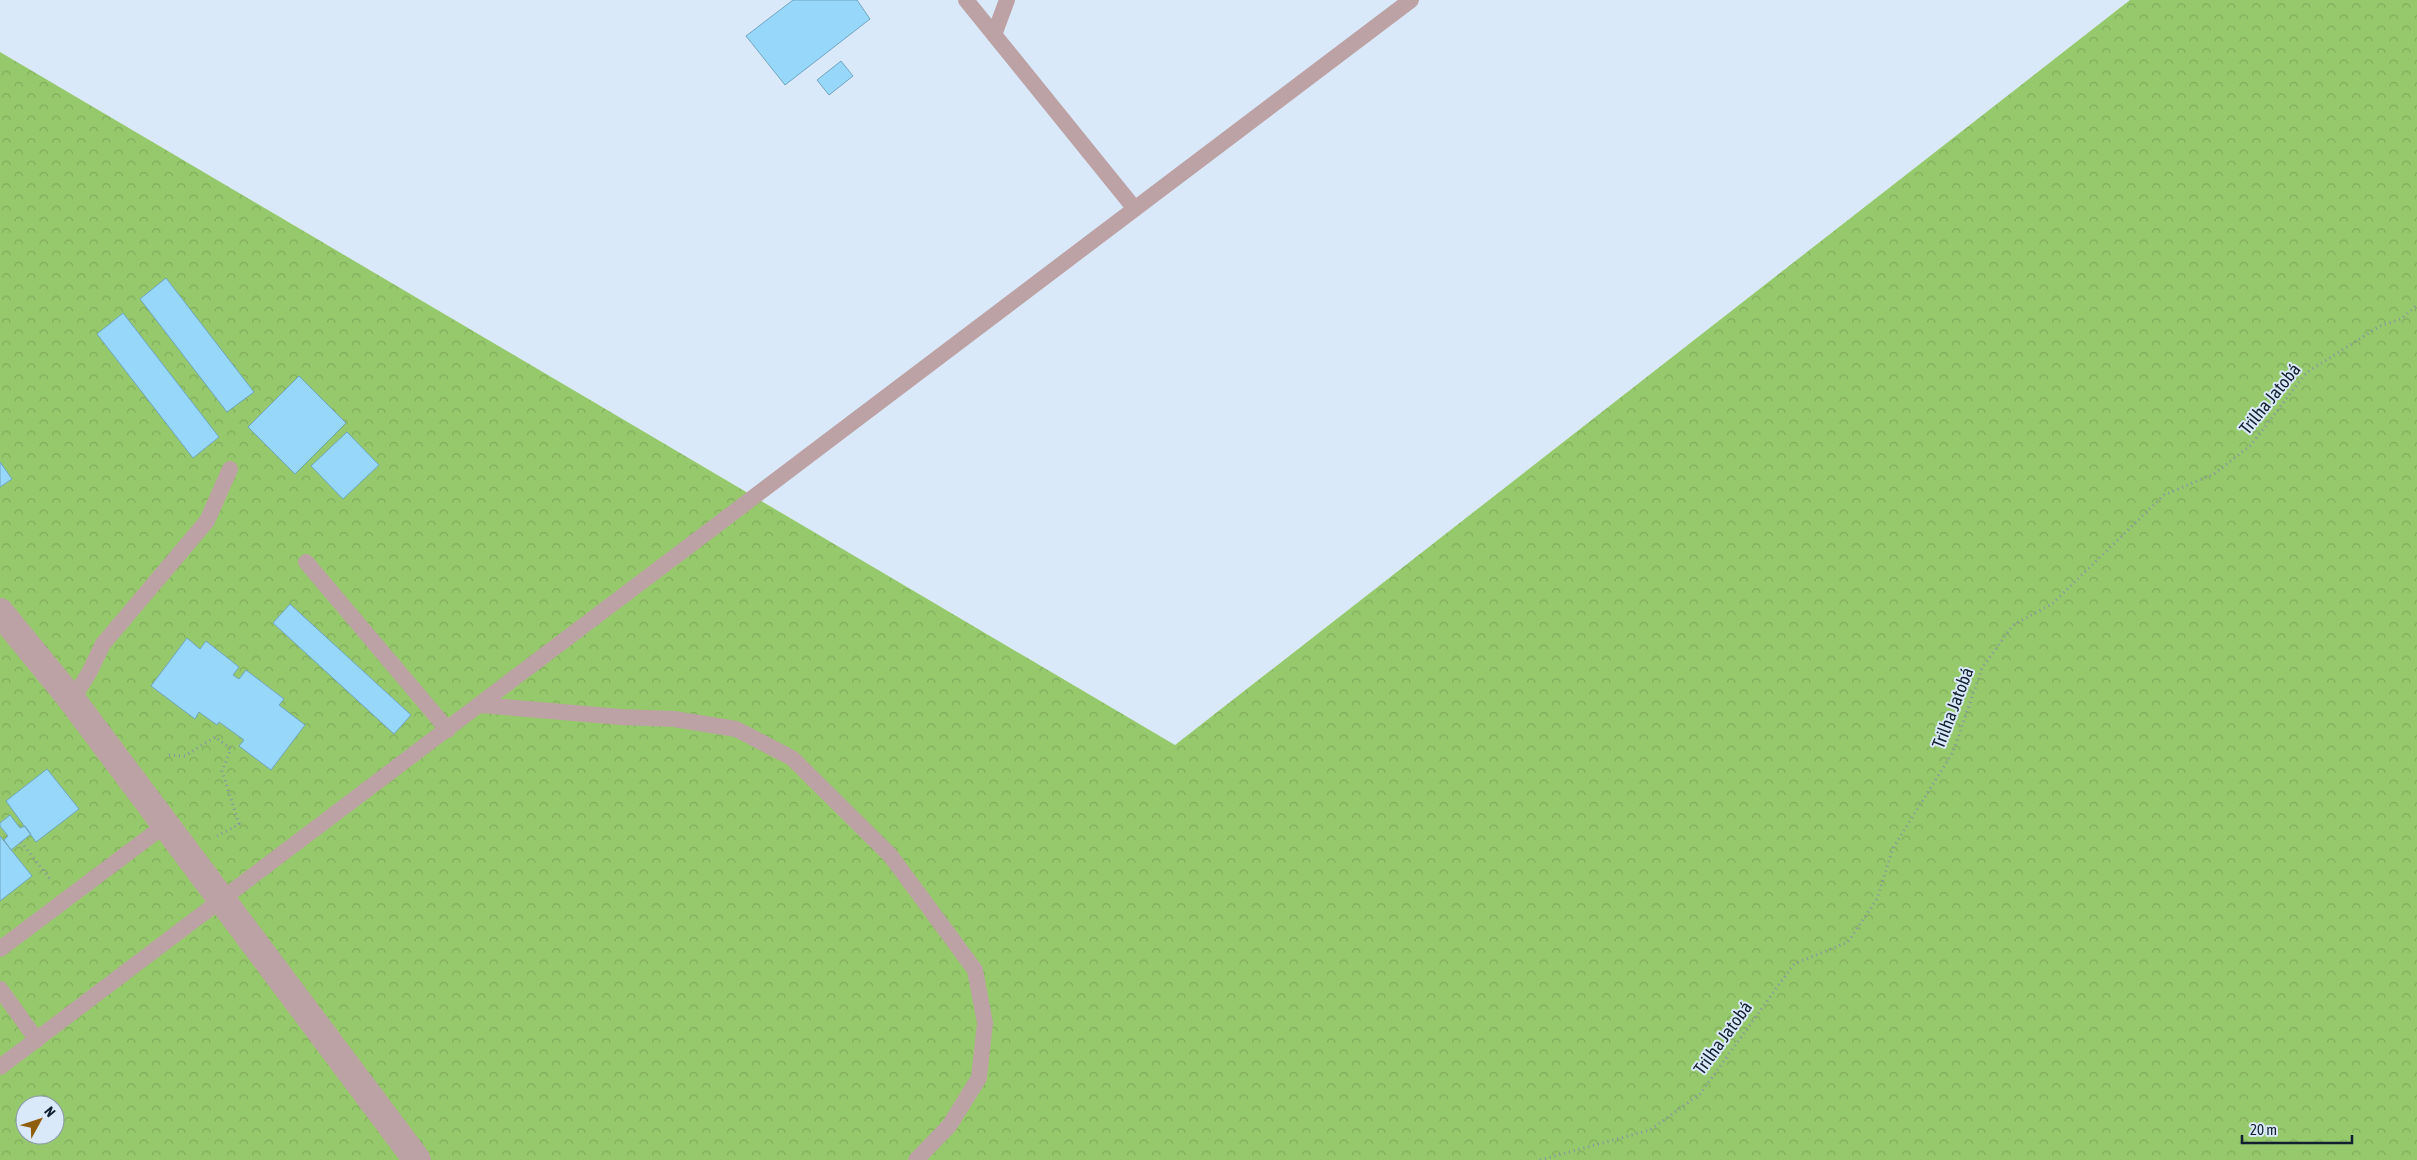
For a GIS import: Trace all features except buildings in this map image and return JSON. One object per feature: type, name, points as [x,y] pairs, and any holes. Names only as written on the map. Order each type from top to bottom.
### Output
[{"type":"street","points":[[0,612],[72,700],[417,1160]]},
{"type":"lane","points":[[966,0],[1135,209]]},
{"type":"lane","points":[[994,35],[1007,0]]},
{"type":"lane","points":[[0,1067],[1411,0]]},
{"type":"lane","points":[[72,700],[89,673],[103,644],[206,521],[230,469]]},
{"type":"lane","points":[[306,562],[448,730]]},
{"type":"lane","points":[[480,705],[620,718],[674,719],[736,729],[792,758],[890,855],[975,970],[985,1023],[979,1078],[950,1126],[916,1160]]},
{"type":"lane","points":[[0,949],[165,825]]},
{"type":"lane","points":[[0,989],[37,1040]]},
{"type":"path","name":"Trilha Jatobá","points":[[1540,1160],[1650,1130],[1700,1094],[1794,964],[1848,942],[1877,899],[1893,848],[1953,752],[1982,668],[2013,626],[2052,604],[2164,495],[2214,474],[2251,445],[2306,373],[2380,326],[2401,319],[2417,304]]},
{"type":"path","points":[[170,755],[185,756],[214,738],[231,749],[222,771],[239,824],[212,839],[207,831]]},
{"type":"path","points":[[21,842],[66,899]]},
{"type":"green space","points":[[2130,0],[2417,0],[2417,1160],[0,1160],[0,52],[1175,745]]}]
